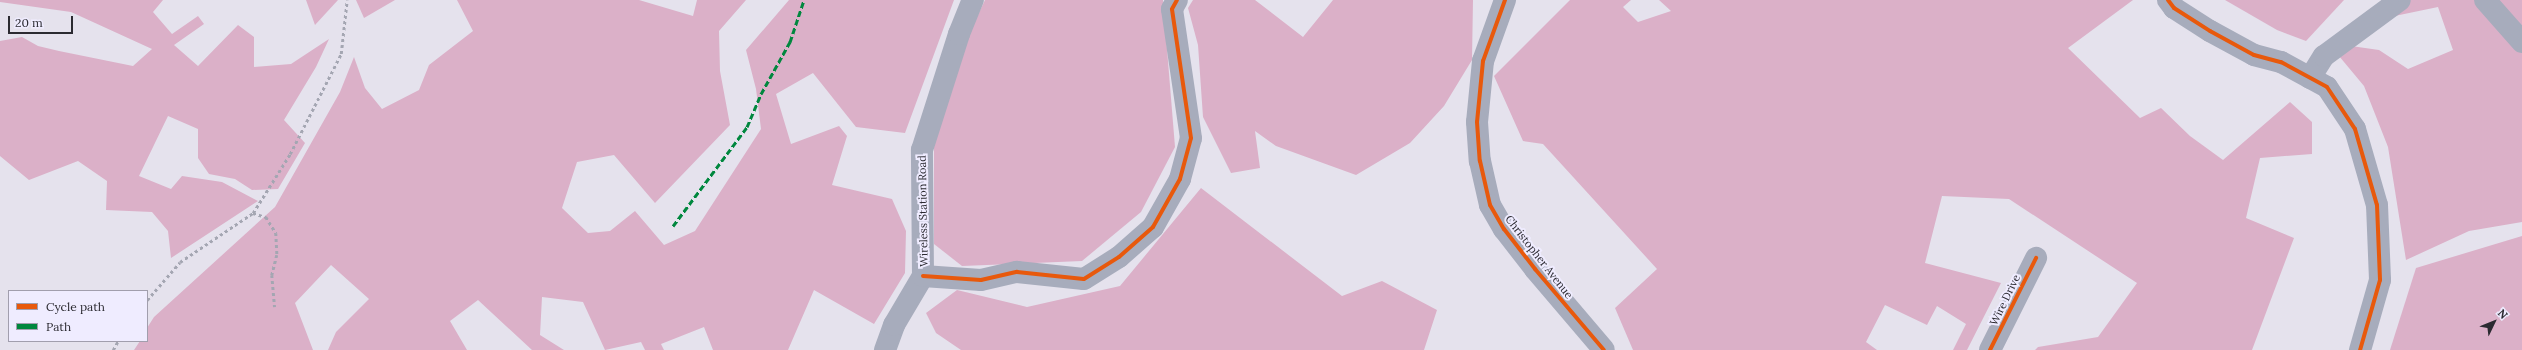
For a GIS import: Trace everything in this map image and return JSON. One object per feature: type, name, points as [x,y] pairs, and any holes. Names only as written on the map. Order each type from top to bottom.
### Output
[{"type":"street","name":"Wireless Station Road","points":[[885,350],[894,325],[923,276],[922,150],[959,34],[973,0]]},
{"type":"street","points":[[923,276],[981,280],[1017,272],[1084,279],[1119,257],[1153,227],[1180,179],[1191,138],[1172,9],[1177,0]]},
{"type":"street","name":"Christopher Avenue","points":[[1505,0],[1483,61],[1477,122],[1480,161],[1490,205],[1504,229],[1535,269],[1604,350]]},
{"type":"street","points":[[2168,0],[2174,8],[2210,31],[2254,55],[2282,62],[2328,87],[2355,129],[2377,205],[2380,280],[2360,350]]},
{"type":"street","points":[[2310,78],[2324,56],[2400,0]]},
{"type":"street","points":[[2485,0],[2522,42]]},
{"type":"street","name":"Wire Drive","points":[[1990,350],[2036,258]]},
{"type":"path","points":[[148,299],[180,262],[253,213],[290,154],[341,54],[347,0]]},
{"type":"path","points":[[253,213],[266,216],[276,233],[277,255],[272,275],[275,307]]},
{"type":"shaded area","points":[[0,0],[163,0],[153,12],[172,34],[198,16],[204,24],[174,45],[198,66],[238,25],[254,37],[254,67],[291,64],[329,39],[316,67],[284,120],[305,143],[278,189],[252,190],[235,179],[209,174],[198,158],[198,129],[168,116],[139,176],[171,189],[182,176],[222,182],[258,201],[171,258],[168,231],[152,212],[106,210],[107,181],[78,161],[29,180],[0,156],[0,41],[22,37],[38,46],[133,66],[152,49],[71,12],[0,2]]},
{"type":"shaded area","points":[[306,0],[338,0],[315,25]]},
{"type":"shaded area","points":[[356,0],[395,0],[364,18]]},
{"type":"shaded area","points":[[457,0],[639,0],[693,16],[697,0],[746,0],[719,31],[720,71],[730,125],[655,203],[614,155],[577,162],[562,208],[588,233],[610,231],[635,211],[664,245],[695,231],[761,129],[756,89],[746,50],[789,0],[954,0],[905,133],[856,127],[813,73],[776,94],[791,144],[839,126],[847,136],[832,185],[892,199],[906,231],[905,273],[874,324],[814,290],[788,350],[713,350],[704,327],[661,344],[664,350],[645,350],[641,342],[605,350],[583,302],[542,297],[540,335],[564,350],[532,350],[478,300],[450,321],[467,350],[328,350],[336,332],[369,299],[331,265],[295,303],[313,350],[134,350],[139,342],[148,342],[148,326],[154,317],[275,207],[340,92],[354,57],[365,88],[382,109],[419,90],[429,65],[473,31]]},
{"type":"shaded area","points":[[985,0],[1163,0],[1175,147],[1141,212],[1082,261],[962,266],[934,244],[934,146],[967,38]]},
{"type":"shaded area","points":[[1193,0],[1255,0],[1303,37],[1333,0],[1473,0],[1472,60],[1444,106],[1410,143],[1356,175],[1276,146],[1255,131],[1260,168],[1231,173],[1203,117],[1198,45],[1188,8]]},
{"type":"shaded area","points":[[1570,0],[1631,0],[1623,7],[1638,22],[1671,11],[1659,0],[2133,0],[2068,48],[2140,118],[2161,108],[2190,136],[2223,160],[2290,102],[2312,122],[2312,154],[2260,158],[2246,218],[2294,238],[2252,350],[2035,350],[2038,347],[2098,337],[2137,283],[2009,199],[1942,196],[1925,263],[2001,283],[1967,350],[1953,350],[1966,324],[1937,306],[1927,325],[1885,305],[1866,342],[1877,350],[1633,350],[1615,308],[1657,269],[1543,144],[1523,141],[1494,76]]},
{"type":"shaded area","points":[[2225,0],[2344,0],[2306,41],[2277,30]]},
{"type":"shaded area","points":[[2382,0],[2522,0],[2522,222],[2469,231],[2406,260],[2388,147],[2364,86],[2339,56],[2351,46],[2379,50],[2408,69],[2453,50],[2438,7],[2361,23]]},
{"type":"shaded area","points":[[1201,188],[1342,296],[1382,281],[1437,310],[1424,350],[961,350],[936,333],[926,313],[957,290],[1027,307],[1120,286]]},
{"type":"shaded area","points":[[2522,236],[2522,350],[2390,350],[2416,268]]},
{"type":"marked path","points":[[673,226],[747,127],[761,94],[790,42],[804,0]]},
{"type":"cycle path","points":[[923,276],[981,280],[1017,272],[1084,279],[1119,257],[1153,227],[1180,179],[1191,138],[1172,9],[1177,0]]},
{"type":"cycle path","points":[[1505,0],[1483,61],[1477,122],[1480,161],[1490,205],[1504,229],[1535,269],[1604,350]]},
{"type":"cycle path","points":[[2168,0],[2174,8],[2210,31],[2254,55],[2281,62],[2327,87],[2355,129],[2377,205],[2380,280],[2360,350]]},
{"type":"cycle path","points":[[1990,350],[2036,258]]}]
